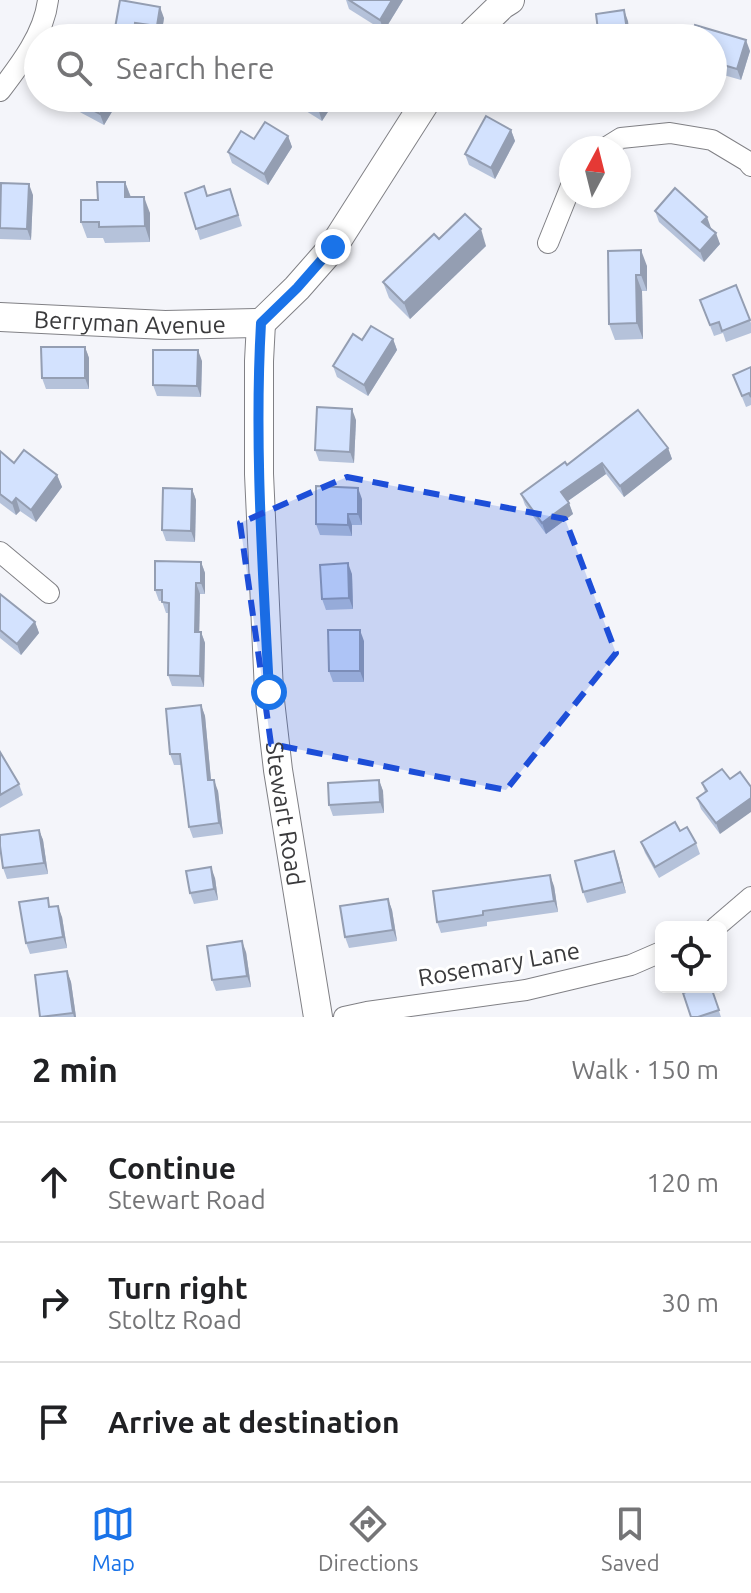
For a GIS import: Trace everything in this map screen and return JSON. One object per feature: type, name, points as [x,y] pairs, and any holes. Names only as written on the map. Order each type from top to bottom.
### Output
[{"type":"street","points":[[41,24],[48,0]]},
{"type":"street","points":[[482,24],[510,0]]},
{"type":"street","points":[[0,91],[24,60]]},
{"type":"street","points":[[261,323],[333,247],[419,112]]},
{"type":"street","points":[[631,137],[670,133],[712,140],[751,166]]},
{"type":"street","points":[[548,243],[562,208]]},
{"type":"street","name":"Berryman Avenue","points":[[0,317],[165,325],[261,323]]},
{"type":"street","name":"Stewart Road","points":[[261,323],[259,474],[269,692],[278,770],[318,1017]]},
{"type":"street","points":[[0,552],[49,593]]},
{"type":"street","points":[[723,921],[751,897]]},
{"type":"street","name":"Rosemary Lane","points":[[344,1017],[526,990],[631,965],[655,955]]},
{"type":"highlighted area","points":[[347,477],[565,519],[616,653],[506,790],[271,744],[240,523]]},
{"type":"building","points":[[120,0],[160,7],[157,24],[116,24]]},
{"type":"building","points":[[349,0],[392,0],[380,20]]},
{"type":"building","points":[[624,10],[626,24],[597,24],[596,14]]},
{"type":"building","points":[[727,34],[746,40],[737,69],[727,66]]},
{"type":"building","points":[[486,116],[511,130],[491,168],[465,154]]},
{"type":"building","points":[[265,122],[288,136],[264,174],[228,152],[241,131],[254,139]]},
{"type":"building","points":[[97,182],[125,182],[125,197],[144,197],[145,226],[99,227],[99,222],[81,222],[81,200],[98,200]]},
{"type":"building","points":[[1,183],[29,184],[27,229],[0,228]]},
{"type":"building","points":[[204,186],[207,196],[230,189],[238,215],[196,229],[185,193]]},
{"type":"building","points":[[675,188],[707,217],[702,222],[716,233],[700,251],[655,211]]},
{"type":"building","points":[[465,214],[481,229],[404,303],[383,282],[434,234],[439,239]]},
{"type":"building","points":[[641,250],[641,275],[636,275],[637,323],[609,324],[608,251]]},
{"type":"building","points":[[736,285],[750,320],[722,331],[719,322],[710,325],[700,300]]},
{"type":"building","points":[[371,326],[393,339],[364,385],[333,366],[353,334],[362,340]]},
{"type":"building","points":[[41,347],[85,347],[85,378],[42,378]]},
{"type":"building","points":[[153,350],[198,350],[197,386],[153,385]]},
{"type":"building","points":[[751,367],[751,397],[749,393],[742,396],[733,375]]},
{"type":"building","points":[[317,407],[352,409],[350,452],[315,450]]},
{"type":"building","points":[[638,410],[668,448],[620,486],[602,463],[561,492],[569,503],[542,523],[521,494],[565,462],[567,465]]},
{"type":"building","points":[[24,450],[57,475],[31,510],[16,498],[12,503],[0,494],[0,451],[14,463]]},
{"type":"building","points":[[316,486],[358,488],[358,514],[348,514],[348,525],[316,524]]},
{"type":"building","points":[[163,488],[192,489],[191,531],[162,530]]},
{"type":"building","points":[[155,561],[201,562],[201,583],[196,583],[195,632],[201,632],[200,676],[168,675],[169,603],[162,602],[162,590],[155,590]]},
{"type":"building","points":[[348,563],[349,598],[322,599],[320,565]]},
{"type":"building","points":[[0,594],[35,622],[17,644],[0,630]]},
{"type":"building","points":[[328,630],[360,630],[360,671],[329,671]]},
{"type":"building","points":[[201,705],[208,780],[214,780],[219,823],[189,827],[180,754],[170,754],[166,709]]},
{"type":"building","points":[[0,752],[19,784],[0,795]]},
{"type":"building","points":[[722,769],[730,779],[740,772],[751,787],[751,798],[716,823],[697,798],[707,791],[702,783]]},
{"type":"building","points":[[379,780],[380,802],[329,805],[328,783]]},
{"type":"building","points":[[675,822],[680,831],[687,827],[696,843],[655,867],[641,842]]},
{"type":"building","points":[[39,830],[44,863],[3,868],[0,835]]},
{"type":"building","points":[[614,851],[622,882],[583,892],[575,861]]},
{"type":"building","points":[[211,867],[214,889],[190,893],[186,871]]},
{"type":"building","points":[[550,875],[554,901],[483,911],[483,915],[437,922],[433,891]]},
{"type":"building","points":[[48,898],[49,907],[58,906],[63,937],[26,943],[19,902]]},
{"type":"building","points":[[388,899],[393,930],[345,937],[340,906]]},
{"type":"building","points":[[242,941],[247,976],[212,980],[207,946]]},
{"type":"building","points":[[67,971],[73,1013],[40,1017],[35,975]]},
{"type":"building","points":[[683,993],[713,993],[719,1010],[691,1017]]},
{"type":"route","points":[[269,692],[259,474],[261,323],[333,247]]}]
